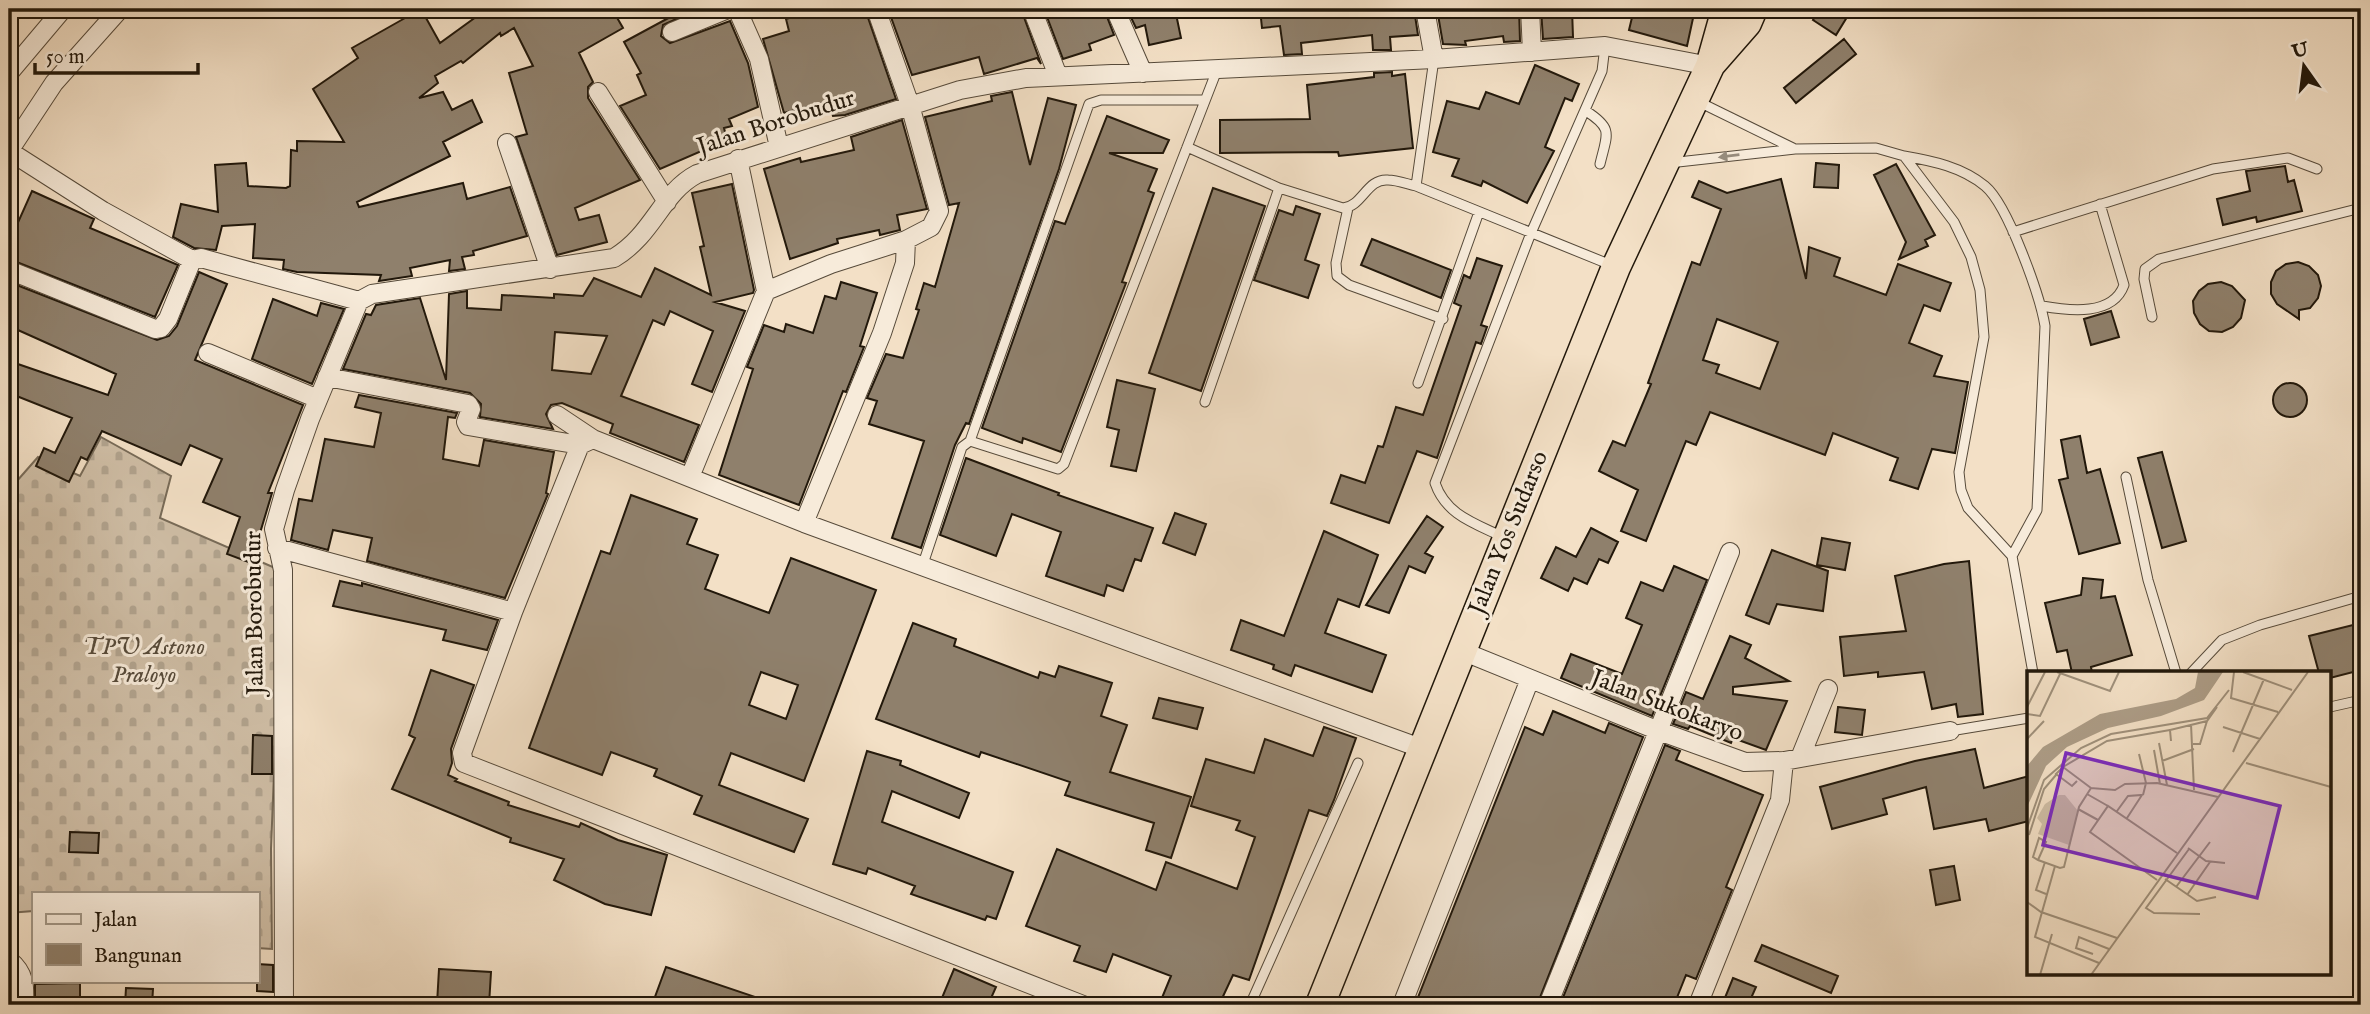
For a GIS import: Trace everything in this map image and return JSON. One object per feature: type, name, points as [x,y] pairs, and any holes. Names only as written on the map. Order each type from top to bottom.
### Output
[{"type":"highway","name":"Jalan Yos Sudarso","points":[[1320,1005],[1616,267],[1710,66],[1726,9]]},
{"type":"highway","name":"Jalan Yos Sudarso","points":[[1710,66],[1747,23],[1753,9]]},
{"type":"street","points":[[9,73],[63,9]]},
{"type":"street","points":[[120,9],[54,83],[9,151],[103,211],[192,260],[201,258],[359,301]]},
{"type":"street","points":[[672,32],[728,9]]},
{"type":"street","points":[[737,9],[759,59],[779,146]]},
{"type":"street","points":[[766,291],[831,264],[906,240],[931,227],[939,211],[910,105],[876,9]]},
{"type":"street","points":[[1032,9],[1058,76]]},
{"type":"street","points":[[1115,9],[1143,73]]},
{"type":"street","points":[[1425,9],[1434,59]]},
{"type":"street","points":[[1530,9],[1532,52]]},
{"type":"street","name":"Jalan Borobudur","points":[[284,1005],[283,570],[274,529],[318,399],[359,301],[372,294],[614,258],[631,247],[649,229],[684,180],[738,159],[960,90],[1058,76],[1434,59],[1605,46],[1710,66]]},
{"type":"street","points":[[598,92],[667,202]]},
{"type":"street","points":[[507,143],[550,269]]},
{"type":"street","points":[[690,477],[766,291],[738,159]]},
{"type":"street","points":[[804,523],[882,333],[905,263],[906,240]]},
{"type":"street","points":[[9,270],[155,329],[162,328],[167,319],[192,260]]},
{"type":"street","points":[[208,352],[318,399]]},
{"type":"street","points":[[327,377],[468,404],[471,408],[466,422],[468,426],[587,442],[690,477],[804,523],[923,564],[1423,749]]},
{"type":"street","points":[[557,415],[587,442]]},
{"type":"street","points":[[587,442],[513,612],[463,753],[464,763],[1083,1005]]},
{"type":"street","points":[[277,548],[513,612]]},
{"type":"street","points":[[1548,1005],[1730,552]]},
{"type":"street","name":"Jalan Sukokaryo","points":[[1462,651],[1659,732],[1745,762],[1792,759],[1950,731]]},
{"type":"street","points":[[1402,1005],[1530,679]]},
{"type":"street","points":[[1698,1005],[1780,800],[1792,759],[1828,689]]},
{"type":"street","points":[[9,960],[17,967],[25,983],[24,1005]]},
{"type":"lane","points":[[1508,539],[1451,512],[1441,501],[1435,483],[1531,233],[1602,71],[1605,46]]},
{"type":"lane","points":[[1416,186],[1434,59]]},
{"type":"lane","points":[[970,441],[1058,470],[1064,464],[1217,70]]},
{"type":"lane","points":[[923,564],[962,447],[970,441],[1089,104],[1101,100],[1205,100]]},
{"type":"lane","points":[[1694,100],[1795,149]]},
{"type":"lane","points":[[1586,111],[1605,125],[1608,131],[1600,164]]},
{"type":"lane","points":[[1187,147],[1279,188],[1348,208]]},
{"type":"lane","points":[[1662,164],[1795,149],[1876,148],[1940,163],[1965,173],[1988,188],[2013,232],[2042,306],[2045,326],[2037,510],[2012,556]]},
{"type":"lane","points":[[1905,156],[1954,222],[1971,257],[1980,290],[1984,337],[1959,472],[1961,490],[1968,508],[2012,556],[2033,671]]},
{"type":"lane","points":[[2013,232],[2213,169],[2264,159],[2288,158],[2317,169]]},
{"type":"lane","points":[[1443,319],[1349,285],[1337,276],[1336,263],[1348,208],[1373,184],[1386,179],[1416,186],[1616,267]]},
{"type":"lane","points":[[1205,402],[1279,188]]},
{"type":"lane","points":[[2042,306],[2069,311],[2108,305],[2120,297],[2124,285],[2101,204]]},
{"type":"lane","points":[[2152,317],[2144,279],[2145,269],[2159,259],[2361,208]]},
{"type":"lane","points":[[1418,383],[1479,212]]},
{"type":"lane","points":[[2126,477],[2148,580],[2175,671]]},
{"type":"lane","points":[[2193,671],[2222,640],[2260,625],[2361,596]]},
{"type":"lane","points":[[2332,707],[2361,700]]},
{"type":"lane","name":"Jalan Sukokaryo","points":[[1950,731],[2027,718]]},
{"type":"lane","points":[[1250,1005],[1358,763]]},
{"type":"green space","name":"TPU Astono Praloyo","points":[[101,437],[171,476],[160,518],[282,571],[271,849],[272,949],[259,948],[259,892],[32,892],[32,911],[9,913],[9,490],[38,457],[80,476]]},
{"type":"building","points":[[421,9],[440,43],[487,9],[612,9],[623,28],[579,53],[593,82],[588,87],[588,98],[640,180],[575,208],[579,220],[599,215],[607,242],[557,255],[516,137],[527,134],[509,73],[533,66],[514,28],[501,36],[500,33],[463,63],[461,61],[435,76],[438,83],[419,98],[443,92],[452,110],[472,100],[482,122],[443,142],[450,156],[357,202],[359,207],[463,183],[467,199],[510,187],[527,236],[473,251],[474,255],[462,257],[465,269],[449,271],[450,260],[410,268],[412,276],[379,281],[381,275],[297,272],[283,269],[284,260],[253,258],[255,224],[222,226],[216,250],[194,248],[173,237],[181,204],[218,212],[215,165],[246,163],[248,186],[286,188],[290,186],[291,150],[297,151],[297,141],[344,142],[313,89],[358,58],[352,48]]},
{"type":"building","points":[[671,9],[699,9],[663,25],[661,36],[670,43],[730,21],[748,63],[758,107],[729,119],[732,126],[724,128],[727,140],[660,169],[620,106],[646,95],[637,75],[641,73],[624,42],[674,15]]},
{"type":"building","points":[[817,9],[865,9],[896,99],[845,115],[833,116],[829,101],[784,113],[763,39],[789,31],[786,19]]},
{"type":"building","points":[[888,9],[1021,9],[1041,64],[1037,58],[984,74],[979,57],[912,75]]},
{"type":"building","points":[[1044,9],[1104,9],[1114,35],[1089,44],[1091,50],[1063,59]]},
{"type":"building","points":[[1127,9],[1183,9],[1183,12],[1176,14],[1181,38],[1149,45],[1145,25],[1136,28]]},
{"type":"building","points":[[1260,9],[1414,9],[1418,35],[1390,37],[1391,50],[1373,50],[1372,35],[1301,43],[1302,54],[1284,55],[1280,26],[1262,28]]},
{"type":"building","points":[[1437,9],[1519,9],[1520,41],[1504,42],[1503,36],[1465,41],[1466,45],[1443,44]]},
{"type":"building","points":[[1541,9],[1572,9],[1573,37],[1543,39]]},
{"type":"building","points":[[1634,9],[1695,9],[1687,46],[1629,30]]},
{"type":"building","points":[[1820,9],[1852,9],[1836,35],[1813,20]]},
{"type":"building","points":[[1844,39],[1856,54],[1796,103],[1784,88]]},
{"type":"building","points":[[1535,65],[1579,84],[1572,101],[1565,98],[1545,147],[1554,151],[1527,203],[1483,181],[1481,186],[1452,176],[1459,159],[1433,152],[1447,101],[1479,109],[1486,92],[1519,104]]},
{"type":"building","points":[[1392,72],[1392,76],[1405,74],[1413,148],[1339,156],[1338,152],[1220,153],[1220,120],[1310,119],[1307,85],[1374,77],[1374,73]]},
{"type":"building","points":[[1012,92],[1030,165],[1048,98],[1076,105],[1059,169],[969,424],[966,423],[955,445],[921,548],[892,538],[924,441],[869,424],[877,401],[867,398],[886,354],[903,358],[919,310],[916,309],[924,283],[935,287],[959,203],[949,205],[925,117],[992,101],[991,96]]},
{"type":"building","points":[[1107,116],[1169,140],[1163,153],[1109,153],[1157,169],[1148,191],[1154,193],[1122,282],[1126,283],[1061,452],[1023,438],[1022,443],[982,428],[1055,221],[1065,224]]},
{"type":"building","points":[[902,120],[927,209],[897,215],[900,230],[880,235],[879,230],[837,239],[838,243],[790,259],[764,169],[800,158],[801,162],[854,150],[851,137]]},
{"type":"building","points":[[1816,163],[1839,165],[1838,188],[1814,187]]},
{"type":"building","points":[[1896,164],[1935,235],[1925,240],[1928,246],[1899,259],[1906,242],[1874,175]]},
{"type":"building","points":[[2285,166],[2288,182],[2294,180],[2302,211],[2257,222],[2256,217],[2223,225],[2217,199],[2250,191],[2246,171]]},
{"type":"building","points":[[1781,179],[1806,279],[1809,247],[1840,258],[1834,276],[1886,295],[1898,264],[1951,283],[1940,311],[1924,305],[1909,343],[1942,356],[1934,376],[1968,382],[1955,453],[1932,449],[1918,489],[1890,480],[1898,458],[1833,433],[1825,455],[1710,412],[1696,445],[1686,441],[1646,541],[1621,531],[1638,490],[1599,471],[1613,441],[1625,446],[1651,384],[1648,383],[1692,262],[1700,265],[1721,209],[1692,197],[1699,181],[1727,193]],"holes":[[[1717,319],[1778,342],[1760,389],[1716,373],[1719,365],[1703,360]]]},
{"type":"building","points":[[732,184],[753,293],[715,302],[745,311],[712,392],[692,384],[713,331],[670,311],[664,325],[653,320],[621,396],[699,425],[684,462],[610,433],[613,424],[562,403],[551,405],[546,414],[553,429],[480,417],[481,404],[470,393],[343,369],[366,314],[371,315],[376,305],[420,298],[446,380],[449,294],[467,291],[467,308],[501,310],[502,295],[554,298],[554,294],[583,296],[594,278],[641,297],[655,268],[711,295],[692,193]],"holes":[[[555,332],[607,336],[591,374],[552,370]]]},
{"type":"building","points":[[1213,188],[1265,206],[1201,391],[1149,373]]},
{"type":"building","points":[[32,191],[94,219],[90,228],[178,265],[155,317],[9,259],[9,224],[16,227]]},
{"type":"building","points":[[1296,206],[1320,214],[1305,260],[1319,265],[1308,298],[1254,280],[1279,210],[1293,215]]},
{"type":"building","points":[[1372,239],[1451,270],[1441,298],[1361,265]]},
{"type":"building","points":[[1477,258],[1502,266],[1481,325],[1487,327],[1481,344],[1476,342],[1437,458],[1417,451],[1389,523],[1331,503],[1341,475],[1365,483],[1378,446],[1383,447],[1396,407],[1423,415],[1461,306],[1454,303],[1464,275],[1470,278]]},
{"type":"building","points":[[2298,262],[2309,266],[2318,275],[2321,286],[2318,298],[2310,308],[2299,310],[2299,319],[2277,304],[2271,294],[2271,282],[2276,271],[2286,264]]},
{"type":"building","points":[[199,272],[227,284],[195,360],[303,405],[268,493],[272,493],[251,563],[227,554],[240,517],[203,502],[222,459],[190,445],[181,465],[102,431],[87,460],[81,457],[69,482],[36,466],[44,448],[55,453],[72,418],[9,393],[9,361],[108,395],[116,374],[9,326],[9,282],[157,340],[169,336],[177,326]]},
{"type":"building","points":[[841,282],[877,293],[860,346],[864,347],[846,392],[843,391],[799,505],[719,475],[753,369],[747,367],[764,325],[784,332],[786,324],[813,333],[825,296],[836,299]]},
{"type":"building","points":[[2221,282],[2232,286],[2245,300],[2241,318],[2233,327],[2222,332],[2209,331],[2200,324],[2194,313],[2193,301],[2199,291],[2208,284]]},
{"type":"building","points":[[273,299],[317,316],[321,303],[344,309],[312,384],[252,359]]},
{"type":"building","points":[[2111,311],[2119,337],[2091,345],[2084,319]]},
{"type":"building","points":[[1117,380],[1155,389],[1136,471],[1111,466],[1119,430],[1107,427]]},
{"type":"building","points":[[2290,383],[2302,388],[2307,400],[2302,412],[2290,417],[2278,412],[2273,400],[2278,388]]},
{"type":"building","points":[[359,395],[457,413],[455,418],[448,417],[443,459],[479,466],[484,440],[554,452],[546,493],[548,494],[505,598],[367,561],[372,538],[333,530],[328,550],[291,540],[299,499],[312,501],[325,439],[374,447],[381,413],[355,407]]},
{"type":"building","points":[[2080,436],[2087,473],[2100,469],[2120,543],[2079,554],[2059,480],[2068,478],[2061,440]]},
{"type":"building","points":[[2162,452],[2186,541],[2162,548],[2138,458]]},
{"type":"building","points":[[966,458],[1059,493],[1058,495],[1153,528],[1141,561],[1135,559],[1123,591],[1107,585],[1104,596],[1046,576],[1061,532],[1012,514],[996,556],[940,535]]},
{"type":"building","points":[[631,495],[697,519],[687,544],[718,555],[705,589],[769,613],[791,558],[876,590],[804,781],[731,753],[719,785],[808,819],[794,852],[694,814],[702,796],[654,776],[657,769],[611,752],[602,775],[529,748],[601,551],[610,554]],"holes":[[[761,672],[798,685],[786,719],[749,705]]]},
{"type":"building","points":[[1175,513],[1206,524],[1195,555],[1163,543]]},
{"type":"building","points":[[1427,516],[1443,527],[1425,553],[1433,557],[1425,573],[1409,566],[1389,613],[1366,605]]},
{"type":"building","points":[[1591,528],[1618,542],[1608,563],[1599,559],[1587,584],[1574,578],[1568,591],[1541,578],[1556,547],[1576,557]]},
{"type":"building","points":[[1324,531],[1378,555],[1359,607],[1338,599],[1325,633],[1386,655],[1372,692],[1295,665],[1291,676],[1273,669],[1274,665],[1231,650],[1241,620],[1284,636]]},
{"type":"building","points":[[1822,538],[1850,543],[1845,570],[1817,565]]},
{"type":"building","points":[[1772,550],[1828,571],[1823,611],[1777,604],[1769,624],[1746,615]]},
{"type":"building","points":[[1969,561],[1983,714],[1958,717],[1956,704],[1932,709],[1924,672],[1878,677],[1878,672],[1844,676],[1840,637],[1906,631],[1895,576]]},
{"type":"building","points":[[1674,566],[1707,580],[1652,716],[1561,678],[1571,654],[1622,674],[1642,625],[1626,618],[1641,582],[1663,591]]},
{"type":"building","points":[[2083,578],[2103,580],[2101,598],[2115,596],[2132,655],[2091,667],[2092,671],[2072,671],[2067,650],[2057,652],[2045,603],[2081,595]]},
{"type":"building","points":[[340,581],[362,586],[362,583],[498,620],[487,650],[443,640],[446,630],[333,606]]},
{"type":"building","points":[[913,623],[956,639],[954,646],[1038,678],[1040,672],[1055,677],[1059,666],[1112,683],[1101,716],[1127,725],[1110,772],[1191,797],[1171,858],[1146,850],[1154,823],[1065,795],[1070,782],[981,752],[979,757],[876,719]]},
{"type":"building","points":[[2361,623],[2361,670],[2332,677],[2332,671],[2318,671],[2309,636]]},
{"type":"building","points":[[1730,636],[1751,645],[1745,658],[1789,681],[1733,687],[1733,694],[1787,701],[1766,750],[1733,738],[1731,743],[1690,726],[1688,729],[1673,724],[1686,692],[1703,699]]},
{"type":"building","points":[[431,670],[474,685],[451,749],[452,763],[448,775],[457,779],[455,781],[509,802],[508,805],[579,827],[581,823],[618,840],[667,855],[651,915],[605,904],[554,880],[564,859],[510,842],[511,838],[392,789],[415,738],[409,735]]},
{"type":"building","points":[[1159,698],[1203,708],[1197,729],[1153,718]]},
{"type":"building","points":[[1838,707],[1865,710],[1862,735],[1835,732]]},
{"type":"building","points":[[1553,711],[1605,733],[1609,723],[1643,737],[1537,1005],[1415,1005],[1525,727],[1543,735]]},
{"type":"building","points":[[1324,727],[1356,738],[1334,800],[1327,816],[1309,810],[1249,980],[1233,975],[1219,1005],[1159,1005],[1171,976],[1113,954],[1106,972],[1074,961],[1080,946],[1026,926],[1057,849],[1156,890],[1166,862],[1237,889],[1255,837],[1236,830],[1240,821],[1191,806],[1206,759],[1254,773],[1265,739],[1313,756]]},
{"type":"building","points":[[253,735],[272,736],[272,774],[252,774]]},
{"type":"building","points":[[1665,745],[1680,751],[1676,760],[1763,795],[1726,887],[1732,890],[1696,979],[1686,975],[1674,1005],[1560,1005]]},
{"type":"building","points":[[1975,749],[1984,788],[2027,777],[2027,822],[1989,831],[1986,819],[1934,829],[1926,787],[1883,799],[1887,814],[1832,829],[1820,787],[1915,761]]},
{"type":"building","points":[[867,751],[901,761],[900,765],[969,793],[959,818],[892,791],[882,822],[1013,872],[996,919],[987,916],[985,920],[911,894],[915,886],[868,868],[866,874],[833,864]]},
{"type":"building","points":[[70,832],[99,833],[98,853],[69,852]]},
{"type":"building","points":[[1954,866],[1960,900],[1936,905],[1930,870]]},
{"type":"building","points":[[1762,945],[1838,976],[1831,993],[1755,961]]},
{"type":"building","points":[[259,964],[273,965],[273,992],[257,991]]},
{"type":"building","points":[[666,967],[770,1002],[770,1005],[652,1005]]},
{"type":"building","points":[[439,969],[491,972],[489,1005],[437,1004]]},
{"type":"building","points":[[954,969],[996,987],[988,1005],[939,1005]]},
{"type":"building","points":[[1733,978],[1756,987],[1748,1005],[1722,1005]]},
{"type":"building","points":[[80,983],[80,1004],[35,1004],[35,984]]},
{"type":"building","points":[[126,988],[153,989],[152,1005],[125,1005]]}]
